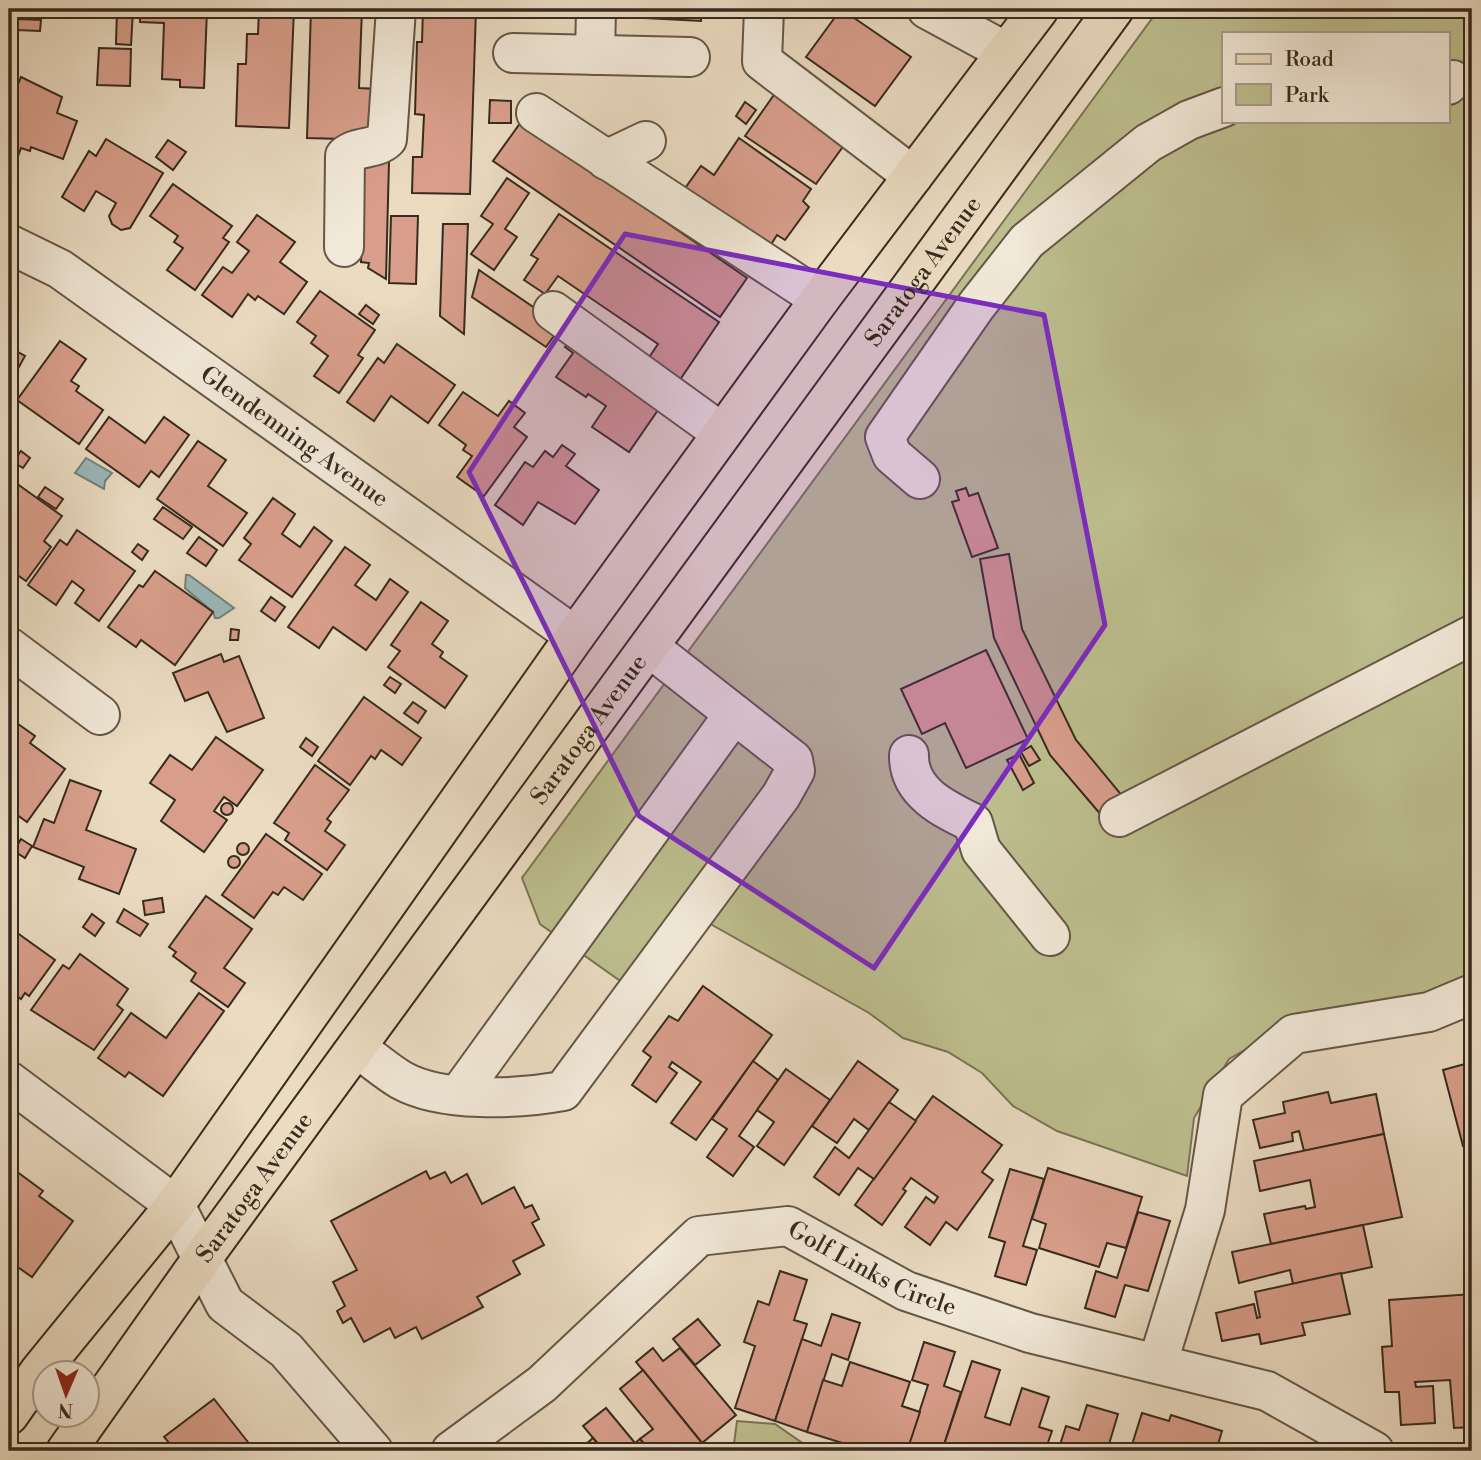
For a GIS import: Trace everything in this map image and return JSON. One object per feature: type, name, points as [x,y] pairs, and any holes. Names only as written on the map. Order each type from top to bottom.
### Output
[{"type":"main road","name":"Saratoga Avenue","points":[[66,1451],[201,1260],[1114,9]]},
{"type":"main road","points":[[9,1415],[39,1372],[175,1205],[575,636],[1024,24]]},
{"type":"street","points":[[344,247],[345,156],[355,149],[381,145],[387,139],[396,9]]},
{"type":"street","points":[[595,55],[596,9]]},
{"type":"street","points":[[764,9],[762,61],[913,176]]},
{"type":"street","points":[[927,9],[1024,24]]},
{"type":"street","points":[[513,53],[690,57]]},
{"type":"street","points":[[920,479],[892,455],[885,437],[1010,262],[1046,224],[1148,143],[1189,120],[1222,108]]},
{"type":"street","points":[[536,113],[820,299]]},
{"type":"street","points":[[607,160],[646,141]]},
{"type":"street","name":"Glendenning Avenue","points":[[9,244],[60,269],[575,636]]},
{"type":"street","points":[[553,311],[722,433]]},
{"type":"street","points":[[1119,817],[1472,635]]},
{"type":"street","points":[[9,647],[100,715]]},
{"type":"street","points":[[357,1048],[401,1080],[429,1092],[525,1098],[563,1091],[782,796],[795,771],[793,760],[649,647]]},
{"type":"street","points":[[459,1094],[734,714]]},
{"type":"street","points":[[909,755],[909,768],[925,794],[937,805],[973,823],[981,850],[1049,936]]},
{"type":"street","points":[[1158,1362],[1205,1210],[1223,1095],[1294,1034],[1429,1012],[1472,994]]},
{"type":"street","points":[[9,1082],[175,1205],[225,1304],[286,1350],[373,1451]]},
{"type":"street","name":"Golf Links Circle","points":[[451,1451],[542,1384],[699,1236],[788,1226],[906,1291],[1030,1333],[1158,1362],[1267,1391],[1374,1451]]},
{"type":"highlighted area","points":[[625,234],[1044,315],[1105,625],[874,968],[639,816],[469,472]]},
{"type":"green space","points":[[1159,9],[1472,9],[1472,986],[1289,1025],[1229,1059],[1194,1118],[1187,1176],[1057,1131],[1013,1106],[982,1073],[948,1052],[903,1038],[869,1013],[705,921],[650,1002],[540,924],[522,878]]},
{"type":"green space","points":[[737,1421],[775,1424],[804,1444],[827,1451],[733,1451]]},
{"type":"water","points":[[86,458],[112,473],[105,481],[104,489],[75,473]]},
{"type":"water","points":[[186,575],[234,608],[215,618],[213,612],[185,588]]},
{"type":"building","points":[[140,9],[207,9],[204,88],[180,87],[180,80],[162,79],[164,23],[140,22]]},
{"type":"building","points":[[259,9],[294,9],[289,128],[236,126],[238,64],[246,64],[247,34],[258,34]]},
{"type":"building","points":[[311,9],[362,9],[359,88],[378,89],[377,140],[307,138]]},
{"type":"building","points":[[423,9],[476,9],[470,194],[412,193],[413,157],[422,157],[424,115],[415,114],[417,42],[422,42]]},
{"type":"building","points":[[483,9],[579,9],[579,13]]},
{"type":"building","points":[[607,9],[701,9],[701,21],[607,16]]},
{"type":"building","points":[[841,9],[911,57],[875,106],[806,57]]},
{"type":"building","points":[[117,10],[133,10],[131,45],[116,44]]},
{"type":"building","points":[[18,19],[41,20],[40,31],[17,30]]},
{"type":"building","points":[[99,48],[131,49],[130,86],[97,85]]},
{"type":"building","points":[[21,77],[62,97],[57,113],[77,121],[63,159],[31,147],[30,151],[21,148],[11,176],[9,108]]},
{"type":"building","points":[[776,92],[847,141],[816,184],[745,136]]},
{"type":"building","points":[[490,100],[511,101],[511,123],[489,123]]},
{"type":"building","points":[[745,102],[756,110],[746,124],[736,116]]},
{"type":"building","points":[[521,122],[747,278],[720,317],[493,161]]},
{"type":"building","points":[[739,138],[811,189],[803,201],[809,207],[785,240],[777,235],[770,246],[683,191],[701,166],[714,175]]},
{"type":"building","points":[[106,139],[163,173],[130,228],[121,230],[112,224],[109,216],[116,203],[96,191],[84,211],[62,197],[89,151],[96,156]]},
{"type":"building","points":[[168,140],[186,152],[173,170],[156,157]]},
{"type":"building","points":[[364,161],[389,161],[386,279],[368,268],[369,263],[361,262]]},
{"type":"building","points":[[507,178],[529,193],[505,229],[517,237],[494,270],[471,254],[493,224],[481,216]]},
{"type":"building","points":[[173,184],[232,226],[223,238],[229,242],[195,290],[167,270],[183,248],[174,242],[178,236],[150,216]]},
{"type":"building","points":[[559,214],[719,322],[671,393],[640,371],[658,344],[558,276],[545,294],[524,280],[538,259],[531,255]]},
{"type":"building","points":[[257,215],[295,242],[280,262],[307,282],[284,314],[258,296],[255,300],[248,294],[232,317],[202,295],[223,267],[232,273],[249,251],[237,242]]},
{"type":"building","points":[[391,216],[418,216],[416,284],[389,283]]},
{"type":"building","points":[[443,224],[468,224],[464,334],[440,316]]},
{"type":"building","points":[[479,270],[561,326],[546,347],[472,297]]},
{"type":"building","points":[[320,291],[375,330],[358,355],[363,358],[339,393],[314,376],[328,356],[311,343],[316,336],[297,322]]},
{"type":"building","points":[[366,305],[379,315],[373,324],[359,314]]},
{"type":"building","points":[[574,334],[667,397],[629,452],[592,427],[606,406],[588,394],[586,397],[556,377],[573,353],[565,347]]},
{"type":"building","points":[[60,341],[86,359],[71,381],[79,386],[76,391],[103,410],[79,444],[17,400]]},
{"type":"building","points":[[397,344],[455,385],[428,423],[391,396],[374,421],[347,402],[378,358],[384,363]]},
{"type":"building","points":[[9,347],[25,356],[9,385]]},
{"type":"building","points":[[463,392],[498,416],[509,401],[525,413],[514,427],[527,437],[484,496],[457,477],[472,456],[463,450],[466,445],[439,425]]},
{"type":"building","points":[[109,417],[145,443],[164,417],[189,435],[159,477],[151,471],[139,487],[86,449]]},
{"type":"building","points":[[198,441],[226,460],[208,486],[247,513],[223,546],[157,499]]},
{"type":"building","points":[[562,445],[575,454],[566,466],[599,490],[575,524],[538,502],[523,525],[495,505],[525,462],[533,467],[545,451],[553,457]]},
{"type":"building","points":[[21,451],[30,458],[23,468],[13,462]]},
{"type":"building","points":[[9,478],[62,516],[44,541],[51,547],[26,581],[9,569],[9,550],[15,541],[9,536]]},
{"type":"building","points":[[45,487],[63,499],[56,509],[38,497]]},
{"type":"building","points":[[966,488],[969,496],[978,493],[998,548],[972,557],[952,502],[959,500],[956,491]]},
{"type":"building","points":[[273,498],[295,514],[282,534],[300,547],[314,527],[332,541],[292,597],[239,560],[251,544],[244,538]]},
{"type":"building","points":[[163,507],[192,527],[183,539],[154,519]]},
{"type":"building","points":[[77,530],[135,571],[99,621],[75,603],[84,590],[72,581],[56,605],[28,585],[60,540],[67,545]]},
{"type":"building","points":[[199,537],[217,550],[206,566],[187,553]]},
{"type":"building","points":[[138,544],[148,551],[142,560],[132,552]]},
{"type":"building","points":[[345,547],[370,565],[355,585],[376,600],[390,579],[408,592],[366,650],[333,627],[319,648],[288,627]]},
{"type":"building","points":[[1009,554],[1022,629],[1076,740],[1124,798],[1102,816],[1050,755],[994,638],[980,559]]},
{"type":"building","points":[[155,571],[213,612],[175,665],[141,640],[136,647],[108,627],[139,585],[143,587]]},
{"type":"building","points":[[271,597],[285,607],[275,621],[261,611]]},
{"type":"building","points":[[421,602],[448,621],[432,644],[443,652],[440,657],[467,676],[445,708],[388,667],[400,651],[391,645]]},
{"type":"building","points":[[231,629],[239,630],[238,640],[230,640]]},
{"type":"building","points":[[986,650],[1028,739],[966,768],[945,723],[922,734],[901,689]]},
{"type":"building","points":[[221,654],[224,662],[239,656],[264,718],[227,732],[208,692],[185,701],[173,673]]},
{"type":"building","points":[[390,677],[401,684],[395,693],[384,685]]},
{"type":"building","points":[[364,697],[421,738],[402,765],[381,750],[375,759],[371,756],[350,785],[318,761]]},
{"type":"building","points":[[413,702],[426,711],[418,723],[404,713]]},
{"type":"building","points":[[11,719],[35,736],[30,743],[65,769],[27,822],[9,809]]},
{"type":"building","points":[[216,737],[263,770],[237,806],[224,797],[214,811],[227,820],[204,852],[161,821],[175,800],[150,783],[170,755],[192,770]]},
{"type":"building","points":[[306,738],[318,747],[312,756],[300,747]]},
{"type":"building","points":[[1031,746],[1040,760],[1029,766],[1021,752]]},
{"type":"building","points":[[1019,754],[1034,783],[1023,790],[1007,760]]},
{"type":"building","points":[[315,765],[349,790],[327,819],[331,822],[325,831],[345,845],[327,870],[285,840],[289,833],[274,823]]},
{"type":"building","points":[[70,780],[101,791],[86,830],[136,849],[119,894],[79,879],[84,867],[33,847],[44,819],[54,823]]},
{"type":"building","points":[[227,803],[233,809],[227,815],[221,809]]},
{"type":"building","points":[[266,834],[322,874],[303,900],[284,887],[278,895],[273,892],[254,918],[222,895]]},
{"type":"building","points":[[21,839],[32,846],[25,858],[14,851]]},
{"type":"building","points":[[243,843],[249,849],[243,855],[237,849]]},
{"type":"building","points":[[234,856],[240,862],[234,868],[228,862]]},
{"type":"building","points":[[206,896],[252,929],[224,968],[245,983],[228,1007],[191,981],[196,973],[173,956],[176,952],[169,947]]},
{"type":"building","points":[[162,898],[164,912],[145,915],[143,901]]},
{"type":"building","points":[[124,909],[148,924],[140,936],[117,922]]},
{"type":"building","points":[[92,914],[104,923],[95,936],[83,927]]},
{"type":"building","points":[[9,927],[55,960],[29,996],[25,993],[21,999],[9,990]]},
{"type":"building","points":[[80,954],[128,989],[117,1005],[123,1010],[94,1050],[31,1010],[63,965],[69,969]]},
{"type":"building","points":[[703,986],[772,1035],[696,1140],[671,1123],[701,1082],[672,1062],[669,1067],[677,1073],[656,1102],[632,1085],[651,1057],[643,1051],[669,1016],[678,1021]]},
{"type":"building","points":[[199,993],[224,1011],[163,1096],[129,1072],[125,1077],[98,1058],[131,1013],[166,1038]]},
{"type":"building","points":[[753,1061],[778,1080],[739,1136],[754,1147],[733,1176],[707,1157],[727,1129],[712,1119]]},
{"type":"building","points":[[858,1061],[898,1090],[869,1130],[854,1119],[837,1143],[812,1126]]},
{"type":"building","points":[[1472,1062],[1472,1144],[1463,1146],[1443,1070]]},
{"type":"building","points":[[786,1069],[830,1100],[784,1165],[757,1146],[774,1122],[757,1110]]},
{"type":"building","points":[[1328,1092],[1331,1103],[1376,1094],[1384,1134],[1304,1151],[1299,1131],[1292,1133],[1293,1141],[1260,1148],[1253,1120],[1285,1113],[1283,1102]]},
{"type":"building","points":[[933,1096],[1002,1145],[982,1172],[993,1180],[957,1230],[946,1222],[930,1245],[905,1227],[926,1197],[934,1203],[938,1197],[911,1178],[903,1189],[906,1191],[882,1225],[855,1205]]},
{"type":"building","points":[[889,1102],[916,1121],[874,1179],[858,1168],[839,1195],[814,1177],[835,1147],[849,1158]]},
{"type":"building","points":[[1384,1134],[1402,1217],[1271,1244],[1264,1214],[1305,1206],[1306,1209],[1315,1207],[1310,1180],[1260,1191],[1254,1161]]},
{"type":"building","points":[[1048,1168],[1142,1197],[1126,1248],[1107,1243],[1099,1267],[1039,1248],[1046,1224],[1032,1219]]},
{"type":"building","points":[[1010,1169],[1044,1179],[1023,1246],[1037,1250],[1026,1285],[995,1276],[1005,1242],[989,1237]]},
{"type":"building","points":[[16,1171],[43,1191],[39,1196],[73,1221],[32,1277],[9,1261],[9,1182]]},
{"type":"building","points":[[426,1171],[430,1179],[445,1172],[451,1183],[467,1174],[482,1204],[514,1187],[525,1208],[532,1205],[539,1219],[532,1223],[544,1245],[513,1261],[520,1274],[477,1297],[483,1307],[422,1339],[416,1327],[395,1338],[390,1328],[364,1342],[351,1318],[343,1323],[337,1311],[345,1306],[333,1282],[357,1270],[331,1221]]},
{"type":"building","points":[[1138,1212],[1170,1221],[1148,1291],[1125,1285],[1115,1317],[1085,1308],[1096,1271],[1117,1278]]},
{"type":"building","points":[[1363,1225],[1372,1267],[1293,1284],[1290,1270],[1239,1283],[1232,1252]]},
{"type":"building","points":[[780,1271],[807,1280],[794,1320],[807,1324],[775,1421],[735,1408],[755,1346],[744,1342],[758,1301],[769,1305]]},
{"type":"building","points":[[1341,1273],[1350,1314],[1302,1323],[1305,1335],[1261,1344],[1259,1334],[1222,1341],[1216,1313],[1254,1304],[1257,1318],[1260,1317],[1255,1292]]},
{"type":"building","points":[[1472,1294],[1472,1427],[1454,1428],[1450,1380],[1415,1382],[1416,1387],[1433,1386],[1435,1423],[1401,1425],[1399,1392],[1385,1392],[1382,1347],[1392,1346],[1389,1300]]},
{"type":"building","points":[[832,1314],[860,1323],[848,1360],[832,1354],[807,1432],[775,1421],[802,1339],[821,1346]]},
{"type":"building","points":[[698,1319],[720,1345],[695,1365],[673,1339]]},
{"type":"building","points":[[924,1342],[955,1352],[944,1386],[961,1392],[942,1451],[920,1451],[908,1447],[928,1385],[912,1380]]},
{"type":"building","points":[[653,1348],[663,1361],[680,1348],[736,1415],[702,1443],[636,1362]]},
{"type":"building","points":[[972,1361],[1000,1370],[985,1417],[1010,1425],[1022,1388],[1049,1397],[1039,1427],[1052,1431],[1045,1451],[942,1451]]},
{"type":"building","points":[[850,1362],[910,1382],[902,1406],[920,1412],[907,1451],[868,1451],[807,1432],[823,1380],[842,1386]]},
{"type":"building","points":[[643,1370],[709,1451],[650,1451],[640,1439],[653,1429],[620,1389]]},
{"type":"building","points":[[214,1399],[255,1451],[176,1451],[164,1437]]},
{"type":"building","points":[[1087,1405],[1118,1414],[1107,1451],[1058,1451],[1066,1426],[1079,1430]]},
{"type":"building","points":[[606,1408],[635,1443],[640,1439],[650,1451],[604,1451],[583,1426]]},
{"type":"building","points":[[1142,1413],[1169,1421],[1171,1415],[1222,1431],[1216,1451],[1130,1451]]},
{"type":"building","points":[[593,1438],[604,1451],[578,1451]]}]
